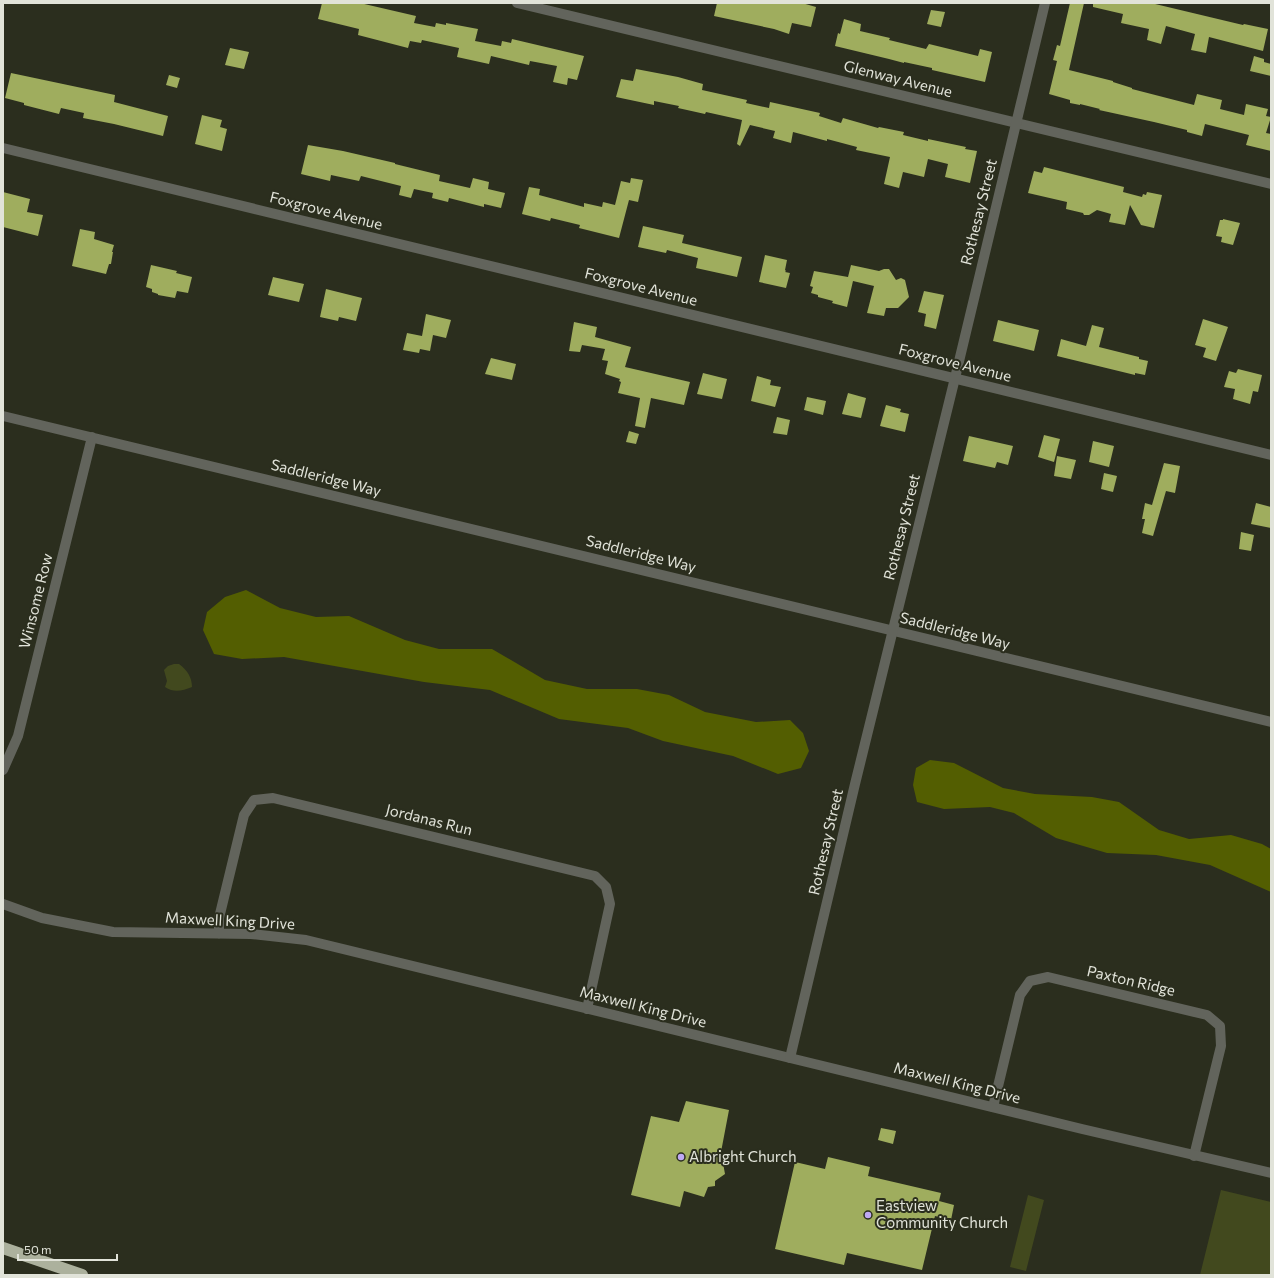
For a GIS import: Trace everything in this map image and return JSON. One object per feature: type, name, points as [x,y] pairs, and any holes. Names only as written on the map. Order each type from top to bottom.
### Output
[{"type":"highway","points":[[3,1248],[82,1275]]},
{"type":"street","name":"Glenway Avenue","points":[[518,3],[1271,184]]},
{"type":"street","name":"Rothesay Street","points":[[790,1058],[1045,3]]},
{"type":"street","name":"Foxgrove Avenue","points":[[3,148],[1271,455]]},
{"type":"street","name":"Saddleridge Way","points":[[3,416],[1271,722]]},
{"type":"street","name":"Winsome Row","points":[[3,770],[18,736],[92,437]]},
{"type":"street","name":"Jordanas Run","points":[[219,934],[219,918],[244,815],[254,800],[272,798],[595,876],[606,887],[610,904],[587,1009]]},
{"type":"street","name":"Maxwell King Drive","points":[[3,904],[42,918],[113,932],[251,934],[306,940],[1194,1156],[1271,1173]]},
{"type":"street","name":"Paxton Ridge","points":[[993,1107],[1020,995],[1030,981],[1048,977],[1207,1015],[1220,1026],[1221,1046],[1194,1156]]},
{"type":"shaded area","points":[[246,590],[280,608],[316,617],[349,616],[405,640],[439,649],[492,649],[545,680],[587,689],[637,689],[669,695],[705,712],[756,722],[790,720],[803,733],[809,751],[801,768],[778,774],[733,756],[663,741],[628,728],[559,719],[490,690],[424,682],[284,657],[242,659],[214,654],[203,630],[207,612],[225,597]]},
{"type":"shaded area","points":[[179,664],[187,671],[192,687],[178,691],[165,687],[167,681],[164,670],[168,666]]},
{"type":"shaded area","points":[[930,760],[954,763],[1003,788],[1035,794],[1092,797],[1119,802],[1159,830],[1189,839],[1231,835],[1262,844],[1271,849],[1271,892],[1210,865],[1156,855],[1107,853],[1056,838],[1014,813],[990,807],[944,809],[917,802],[913,785],[916,768]]},
{"type":"shaded area","points":[[1221,1190],[1271,1202],[1271,1275],[1200,1275]]},
{"type":"shaded area","points":[[1028,1195],[1044,1200],[1026,1271],[1010,1267]]},
{"type":"building","points":[[322,3],[360,3],[416,16],[414,23],[435,27],[436,23],[446,25],[446,23],[478,29],[475,41],[501,46],[502,41],[511,43],[512,39],[584,56],[577,80],[568,78],[567,85],[553,82],[557,66],[530,61],[529,65],[491,56],[489,64],[457,57],[459,48],[422,40],[421,43],[410,41],[408,48],[358,35],[359,29],[318,19]]},
{"type":"building","points":[[717,3],[802,3],[816,7],[811,27],[792,23],[789,34],[774,29],[714,16]]},
{"type":"building","points":[[1070,3],[1084,3],[1069,70],[1113,81],[1132,89],[1194,105],[1197,94],[1222,100],[1220,109],[1244,115],[1246,104],[1268,109],[1266,116],[1271,117],[1266,133],[1271,134],[1271,151],[1246,145],[1249,135],[1205,124],[1202,136],[1187,132],[1187,130],[1099,110],[1100,109],[1080,104],[1070,103],[1070,100],[1049,94],[1057,61],[1053,60],[1057,45],[1060,46]]},
{"type":"building","points":[[1093,3],[1151,3],[1243,25],[1268,29],[1263,51],[1209,37],[1206,53],[1191,50],[1195,34],[1166,26],[1161,44],[1147,40],[1149,29],[1121,23],[1123,14],[1093,7]]},
{"type":"building","points":[[931,10],[945,12],[941,27],[927,24]]},
{"type":"building","points":[[844,19],[861,24],[860,31],[926,49],[929,44],[978,56],[980,49],[992,52],[985,82],[932,70],[932,68],[904,63],[835,46],[838,33],[840,34]]},
{"type":"building","points":[[230,48],[249,52],[244,69],[225,65]]},
{"type":"building","points":[[1254,56],[1264,59],[1264,62],[1271,64],[1271,76],[1250,71]]},
{"type":"building","points":[[636,69],[678,77],[703,84],[702,90],[747,100],[746,103],[769,108],[770,102],[820,113],[819,116],[841,123],[843,118],[878,128],[904,132],[903,135],[928,141],[928,139],[966,147],[965,149],[977,151],[970,183],[945,177],[948,164],[928,159],[924,177],[903,172],[899,188],[884,184],[890,157],[856,150],[857,147],[827,139],[827,141],[793,132],[791,143],[773,138],[775,131],[750,125],[740,146],[737,144],[742,120],[706,112],[705,114],[678,108],[679,106],[654,101],[654,105],[616,97],[621,79],[633,81]]},
{"type":"building","points":[[11,73],[115,95],[114,102],[168,116],[163,136],[83,118],[84,113],[61,108],[59,114],[24,105],[24,103],[5,98]]},
{"type":"building","points":[[169,75],[180,78],[177,88],[166,85]]},
{"type":"building","points":[[202,115],[222,120],[220,127],[227,129],[222,151],[195,144]]},
{"type":"building","points":[[308,145],[343,151],[395,163],[440,175],[439,181],[470,188],[473,178],[489,182],[488,189],[505,193],[501,208],[484,204],[484,207],[449,198],[448,202],[432,198],[433,193],[414,189],[411,198],[399,195],[401,186],[361,176],[359,181],[331,175],[330,181],[301,174]]},
{"type":"building","points":[[1044,167],[1124,187],[1123,192],[1142,197],[1143,194],[1146,195],[1147,192],[1162,195],[1154,228],[1141,225],[1130,205],[1125,225],[1109,222],[1111,214],[1097,210],[1089,215],[1084,215],[1083,213],[1066,209],[1067,202],[1028,193],[1034,171],[1042,173]]},
{"type":"building","points":[[631,178],[643,180],[638,202],[629,200],[619,238],[579,228],[580,225],[551,218],[550,221],[522,214],[529,187],[540,189],[539,195],[584,207],[584,203],[602,207],[603,202],[615,205],[621,181],[630,183]]},
{"type":"building","points":[[3,192],[30,199],[27,212],[43,215],[38,236],[3,227]]},
{"type":"building","points":[[1223,219],[1240,223],[1233,245],[1221,242],[1222,237],[1216,236],[1220,220]]},
{"type":"building","points":[[643,226],[684,235],[682,243],[742,257],[737,277],[696,268],[698,258],[667,250],[666,253],[638,247]]},
{"type":"building","points":[[80,229],[95,232],[94,239],[114,245],[111,264],[109,264],[106,274],[72,266]]},
{"type":"building","points":[[765,255],[787,260],[785,272],[790,273],[786,288],[759,282]]},
{"type":"building","points":[[151,265],[177,271],[176,273],[192,277],[188,293],[177,291],[175,298],[158,295],[152,292],[152,289],[146,287]]},
{"type":"building","points":[[851,265],[879,271],[889,269],[896,280],[901,278],[905,280],[909,297],[898,308],[886,308],[884,316],[867,313],[874,286],[853,281],[847,307],[832,303],[833,301],[818,297],[818,295],[811,293],[813,287],[810,286],[814,271],[848,277]]},
{"type":"building","points":[[273,277],[304,284],[299,302],[268,295]]},
{"type":"building","points":[[326,289],[362,298],[356,321],[339,317],[338,321],[320,317]]},
{"type":"building","points":[[924,291],[944,295],[936,329],[924,326],[926,314],[918,312]]},
{"type":"building","points":[[426,314],[451,320],[446,338],[433,335],[430,351],[420,349],[419,353],[403,350],[407,333],[422,336]]},
{"type":"building","points":[[1203,319],[1228,327],[1216,361],[1203,357],[1206,348],[1195,345]]},
{"type":"building","points":[[998,320],[1039,330],[1034,351],[993,341]]},
{"type":"building","points":[[574,322],[597,327],[595,337],[631,347],[625,367],[690,382],[684,405],[651,398],[645,428],[635,426],[640,398],[618,393],[621,382],[619,381],[620,379],[605,374],[608,361],[602,360],[605,349],[582,345],[580,352],[569,351]]},
{"type":"building","points":[[1092,325],[1104,328],[1099,347],[1139,357],[1139,359],[1148,361],[1145,375],[1135,373],[1135,375],[1057,356],[1061,339],[1086,346]]},
{"type":"building","points":[[491,358],[516,364],[512,380],[485,374]]},
{"type":"building","points":[[1238,369],[1262,375],[1258,392],[1253,391],[1250,404],[1233,399],[1235,389],[1224,387],[1229,371],[1236,373]]},
{"type":"building","points":[[703,373],[727,379],[722,399],[697,394]]},
{"type":"building","points":[[757,376],[771,380],[770,385],[781,387],[775,407],[751,401]]},
{"type":"building","points":[[848,393],[866,398],[861,418],[842,414]]},
{"type":"building","points":[[807,397],[826,401],[823,415],[804,410]]},
{"type":"building","points":[[886,405],[901,409],[900,412],[909,414],[905,432],[880,426]]},
{"type":"building","points":[[777,417],[790,420],[787,435],[773,433]]},
{"type":"building","points":[[629,431],[639,434],[636,444],[626,442]]},
{"type":"building","points":[[1044,435],[1060,439],[1054,462],[1038,457]]},
{"type":"building","points":[[969,436],[1013,446],[1008,465],[997,462],[995,468],[963,461]]},
{"type":"building","points":[[1093,441],[1114,446],[1109,467],[1089,462]]},
{"type":"building","points":[[1057,456],[1076,460],[1071,479],[1054,476]]},
{"type":"building","points":[[1164,463],[1180,466],[1175,493],[1166,491],[1153,536],[1142,533],[1145,519],[1142,519],[1145,503],[1152,505]]},
{"type":"building","points":[[1104,473],[1117,476],[1113,492],[1101,489]]},
{"type":"building","points":[[1256,503],[1271,507],[1271,528],[1251,524]]},
{"type":"building","points":[[1241,532],[1254,535],[1251,551],[1239,549]]},
{"type":"building","name":"Albright Church","points":[[686,1101],[729,1110],[721,1152],[725,1174],[715,1181],[715,1186],[708,1187],[704,1197],[684,1191],[680,1207],[631,1195],[651,1116],[679,1122]]},
{"type":"building","points":[[881,1128],[896,1131],[893,1144],[878,1140]]},
{"type":"building","name":"Eastview Community Church","points":[[828,1157],[870,1167],[868,1176],[941,1193],[939,1201],[954,1205],[951,1220],[935,1216],[922,1270],[847,1253],[844,1265],[775,1249],[795,1162],[825,1169]]},
{"type":"place","name":"Albright Church","points":[[681,1157]]},
{"type":"place","name":"Eastview Community Church","points":[[868,1215]]}]
